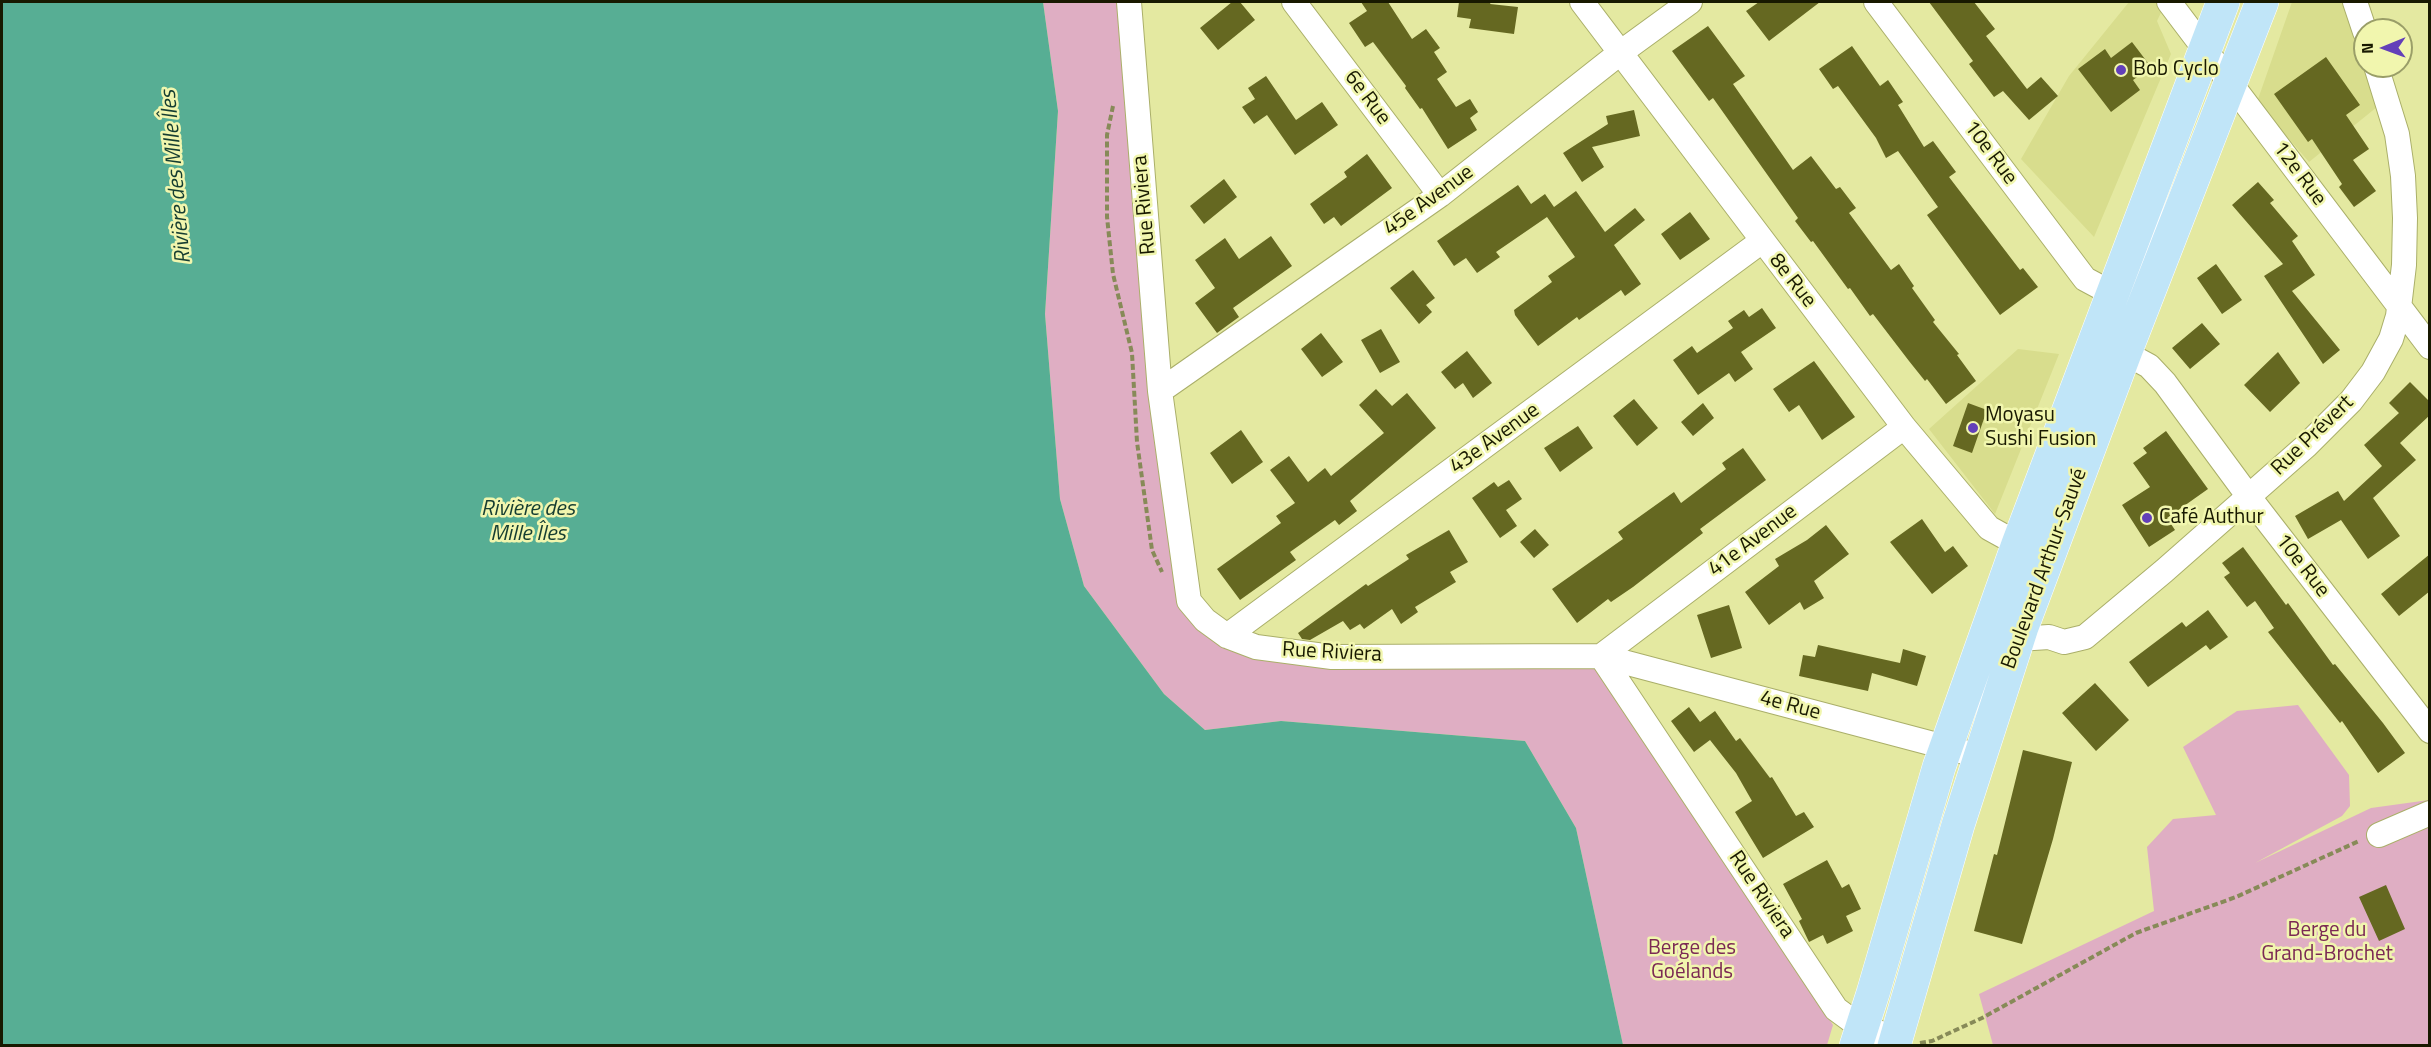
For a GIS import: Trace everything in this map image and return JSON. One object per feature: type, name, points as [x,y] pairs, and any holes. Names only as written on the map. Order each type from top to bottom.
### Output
[{"type":"main road","name":"Boulevard Arthur-Sauvé","points":[[1895,1043],[1979,756],[2018,544],[2223,2]]},
{"type":"main road","name":"Boulevard Arthur-Sauvé","points":[[1859,1035],[1947,747],[2003,634],[2125,353],[2262,2]]},
{"type":"street","name":"Rue Riviera","points":[[1129,2],[1160,391],[1189,601],[1204,620],[1227,636],[1256,647],[1332,657],[1601,656],[1836,1009],[1859,1035],[1895,1043]]},
{"type":"street","name":"6e Rue","points":[[1294,2],[1440,195]]},
{"type":"street","name":"8e Rue","points":[[1582,2],[1904,427],[1989,528],[2018,544]]},
{"type":"street","name":"45e Avenue","points":[[1160,391],[1440,195],[1620,53],[1690,2]]},
{"type":"street","name":"10e Rue","points":[[1876,2],[2085,279],[2113,294]]},
{"type":"street","name":"12e Rue","points":[[2169,2],[2430,347]]},
{"type":"street","points":[[2355,2],[2360,18]]},
{"type":"street","name":"Rue Prévert","points":[[2003,634],[2049,637],[2071,642],[2085,637],[2125,606],[2330,423],[2362,388],[2373,372],[2391,339],[2399,308],[2405,235],[2403,176],[2393,116],[2380,78]]},
{"type":"street","name":"43e Avenue","points":[[1227,636],[1762,241]]},
{"type":"street","name":"10e Rue","points":[[2125,353],[2156,373],[2430,731]]},
{"type":"street","name":"41e Avenue","points":[[1601,656],[1904,427]]},
{"type":"street","name":"4e Rue","points":[[1601,656],[1979,756]]},
{"type":"street","points":[[2372,836],[2430,813]]},
{"type":"path","points":[[1939,1038],[2003,1007],[2136,933],[2236,897],[2372,836]]},
{"type":"shaded area","points":[[2129,2],[2166,2],[2157,21],[2171,54],[2094,237],[2021,159],[2069,76]]},
{"type":"shaded area","points":[[2292,2],[2342,2],[2353,35],[2353,78],[2367,78],[2377,107],[2309,162],[2257,102]]},
{"type":"shaded area","points":[[2018,349],[2059,354],[1995,514],[1929,429]]},
{"type":"green space","name":"Berge des Goélands","points":[[1043,2],[1127,2],[1187,601],[1256,647],[1601,656],[1833,1025],[1827,1045],[1623,1045],[1576,828],[1525,741],[1281,721],[1205,730],[1164,694],[1084,586],[1060,499],[1045,314],[1058,111]]},
{"type":"green space","name":"Berge du Grand-Brochet","points":[[2298,705],[2349,775],[2350,806],[2342,816],[2255,863],[2371,808],[2429,800],[2429,1045],[1993,1045],[1979,994],[2154,911],[2147,847],[2173,819],[2216,815],[2183,747],[2237,711]]},
{"type":"water","name":"Rivière des Mille Îles","points":[[2,2],[1043,2],[1058,111],[1045,314],[1060,499],[1084,586],[1164,694],[1205,730],[1281,721],[1525,741],[1576,828],[1623,1045],[2,1045]]},
{"type":"building","points":[[1232,2],[1240,2],[1255,20],[1218,50],[1200,28]]},
{"type":"building","points":[[1361,2],[1388,2],[1412,39],[1426,29],[1440,48],[1434,52],[1447,72],[1437,79],[1456,107],[1470,99],[1478,112],[1470,118],[1477,130],[1448,149],[1422,108],[1420,109],[1373,42],[1365,47],[1349,23],[1367,11]]},
{"type":"building","points":[[1459,2],[1491,2],[1490,4],[1518,7],[1514,34],[1469,28],[1471,19],[1457,17]]},
{"type":"building","points":[[1759,2],[1820,2],[1769,41],[1746,11]]},
{"type":"building","points":[[1929,2],[1974,2],[1995,29],[1986,36],[2027,89],[2041,77],[2058,96],[2029,120],[2003,91],[1994,97],[1969,64],[1973,61]]},
{"type":"building","points":[[1708,26],[1745,76],[1733,84],[1793,170],[1811,156],[1836,189],[1840,187],[1856,208],[1849,213],[1891,270],[1899,264],[1914,286],[1912,288],[1935,320],[1933,322],[1959,354],[1957,355],[1976,381],[1946,404],[1927,379],[1925,381],[1873,314],[1870,316],[1813,241],[1811,242],[1795,221],[1798,218],[1713,98],[1709,101],[1672,51]]},
{"type":"building","points":[[2132,42],[2151,67],[2133,80],[2140,90],[2111,112],[2078,69],[2105,49],[2111,58]]},
{"type":"building","points":[[1852,46],[1880,86],[1888,80],[1903,102],[1898,105],[1924,147],[1933,141],[1956,172],[1949,177],[2020,270],[2023,268],[2038,287],[2000,315],[1927,215],[1938,207],[1898,151],[1886,158],[1876,138],[1838,86],[1833,89],[1819,69]]},
{"type":"building","points":[[2326,57],[2360,105],[2346,115],[2369,149],[2353,160],[2376,191],[2354,207],[2339,187],[2342,184],[2312,139],[2308,142],[2274,94]]},
{"type":"building","points":[[1266,76],[1296,120],[1322,102],[1338,125],[1295,155],[1267,115],[1254,124],[1242,107],[1255,99],[1248,88]]},
{"type":"building","points":[[1634,110],[1640,136],[1592,147],[1604,167],[1582,182],[1563,153],[1608,124],[1606,116]]},
{"type":"building","points":[[1367,154],[1392,188],[1341,226],[1334,217],[1324,224],[1310,204],[1347,177],[1344,172]]},
{"type":"building","points":[[1224,179],[1237,197],[1204,224],[1190,206]]},
{"type":"building","points":[[2258,182],[2274,200],[2270,203],[2298,236],[2292,241],[2315,275],[2292,291],[2340,350],[2323,364],[2264,276],[2283,264],[2232,205]]},
{"type":"building","points":[[1518,185],[1531,204],[1545,194],[1554,207],[1576,191],[1605,232],[1635,208],[1645,220],[1614,245],[1641,284],[1625,296],[1621,290],[1579,320],[1577,317],[1538,346],[1515,315],[1514,310],[1552,282],[1548,276],[1575,257],[1547,217],[1496,252],[1500,257],[1477,273],[1466,258],[1454,266],[1437,241]]},
{"type":"building","points":[[1690,212],[1710,239],[1680,260],[1661,234]]},
{"type":"building","points":[[1271,236],[1292,266],[1233,308],[1239,317],[1217,333],[1195,303],[1215,288],[1195,260],[1225,238],[1239,259]]},
{"type":"building","points":[[2216,264],[2242,300],[2222,314],[2197,278]]},
{"type":"building","points":[[1413,270],[1435,298],[1426,305],[1432,312],[1419,324],[1390,288]]},
{"type":"building","points":[[1762,308],[1776,328],[1741,352],[1753,369],[1735,382],[1729,373],[1698,395],[1673,360],[1692,346],[1697,353],[1733,328],[1728,321],[1744,310],[1749,317]]},
{"type":"building","points":[[2202,323],[2220,344],[2190,369],[2172,348]]},
{"type":"building","points":[[1381,329],[1400,362],[1380,373],[1361,340]]},
{"type":"building","points":[[1321,333],[1343,362],[1322,377],[1301,349]]},
{"type":"building","points":[[1467,351],[1492,383],[1473,398],[1463,383],[1455,389],[1441,372]]},
{"type":"building","points":[[2278,352],[2300,383],[2270,412],[2244,385]]},
{"type":"building","points":[[1814,361],[1855,417],[1822,440],[1799,405],[1789,412],[1773,389]]},
{"type":"building","points":[[2410,382],[2430,402],[2430,415],[2400,443],[2416,460],[2373,498],[2400,536],[2368,559],[2341,520],[2308,539],[2295,516],[2338,491],[2344,501],[2382,466],[2364,445],[2399,413],[2389,403]]},
{"type":"building","points":[[1376,389],[1392,406],[1407,393],[1436,428],[1350,501],[1357,511],[1339,525],[1335,520],[1290,552],[1296,560],[1240,600],[1217,569],[1281,523],[1276,516],[1295,503],[1270,470],[1289,456],[1308,482],[1325,468],[1331,476],[1384,433],[1359,405]]},
{"type":"building","points":[[1634,399],[1658,428],[1637,446],[1613,416]]},
{"type":"building","points":[[1703,403],[1714,418],[1693,436],[1681,422]]},
{"type":"building","points":[[1968,403],[1987,410],[1972,453],[1953,446]]},
{"type":"building","points":[[1578,426],[1593,448],[1560,472],[1544,448]]},
{"type":"building","points":[[1241,430],[1263,462],[1232,484],[1210,453]]},
{"type":"building","points":[[2166,431],[2208,489],[2167,518],[2175,530],[2149,547],[2122,505],[2150,487],[2133,463],[2147,453],[2143,448]]},
{"type":"building","points":[[1743,448],[1766,480],[1700,529],[1703,533],[1633,587],[1611,602],[1608,599],[1577,623],[1552,589],[1623,539],[1618,532],[1674,492],[1681,503],[1726,469],[1722,463]]},
{"type":"building","points":[[1509,480],[1522,499],[1506,510],[1517,526],[1500,538],[1472,498],[1494,482],[1498,487]]},
{"type":"building","points":[[1922,519],[1945,552],[1953,546],[1968,566],[1932,594],[1890,542]]},
{"type":"building","points":[[1826,525],[1849,554],[1814,581],[1824,598],[1804,610],[1800,602],[1769,625],[1745,592],[1779,566],[1775,559],[1807,540]]},
{"type":"building","points":[[1535,529],[1549,545],[1534,558],[1520,542]]},
{"type":"building","points":[[1449,530],[1468,562],[1450,572],[1456,582],[1415,607],[1418,612],[1401,624],[1392,609],[1364,629],[1360,624],[1350,630],[1343,621],[1310,640],[1302,639],[1298,633],[1366,584],[1368,586],[1409,559],[1406,555]]},
{"type":"building","points":[[2243,547],[2286,605],[2288,603],[2333,665],[2335,664],[2405,753],[2378,773],[2342,721],[2340,723],[2268,632],[2274,628],[2255,601],[2247,607],[2224,577],[2230,573],[2222,563]]},
{"type":"building","points":[[2430,554],[2430,591],[2399,616],[2381,594]]},
{"type":"building","points":[[1729,605],[1742,648],[1711,658],[1697,615]]},
{"type":"building","points":[[2208,610],[2228,637],[2210,650],[2206,645],[2148,687],[2129,662],[2182,622],[2186,627]]},
{"type":"building","points":[[1818,645],[1900,663],[1903,649],[1926,656],[1917,686],[1872,673],[1868,691],[1799,676],[1803,655],[1815,657]]},
{"type":"building","points":[[2095,683],[2129,720],[2096,751],[2062,713]]},
{"type":"building","points":[[1689,707],[1700,722],[1715,711],[1736,741],[1740,738],[1770,778],[1772,777],[1796,816],[1804,812],[1814,827],[1763,858],[1735,812],[1752,801],[1736,773],[1710,740],[1694,752],[1671,721]]},
{"type":"building","points":[[2023,750],[2072,762],[2053,839],[2022,944],[1974,931],[1994,854],[1997,855]]},
{"type":"building","points":[[1827,860],[1842,888],[1849,884],[1861,909],[1846,916],[1853,931],[1827,944],[1823,935],[1809,942],[1799,921],[1802,919],[1783,884]]},
{"type":"building","points":[[2386,885],[2405,929],[2379,941],[2359,897]]},
{"type":"place","name":"Bob Cyclo","points":[[2121,70]]},
{"type":"place","name":"Moyasu Sushi Fusion","points":[[1973,428]]},
{"type":"place","name":"Café Authur","points":[[2147,518]]}]
